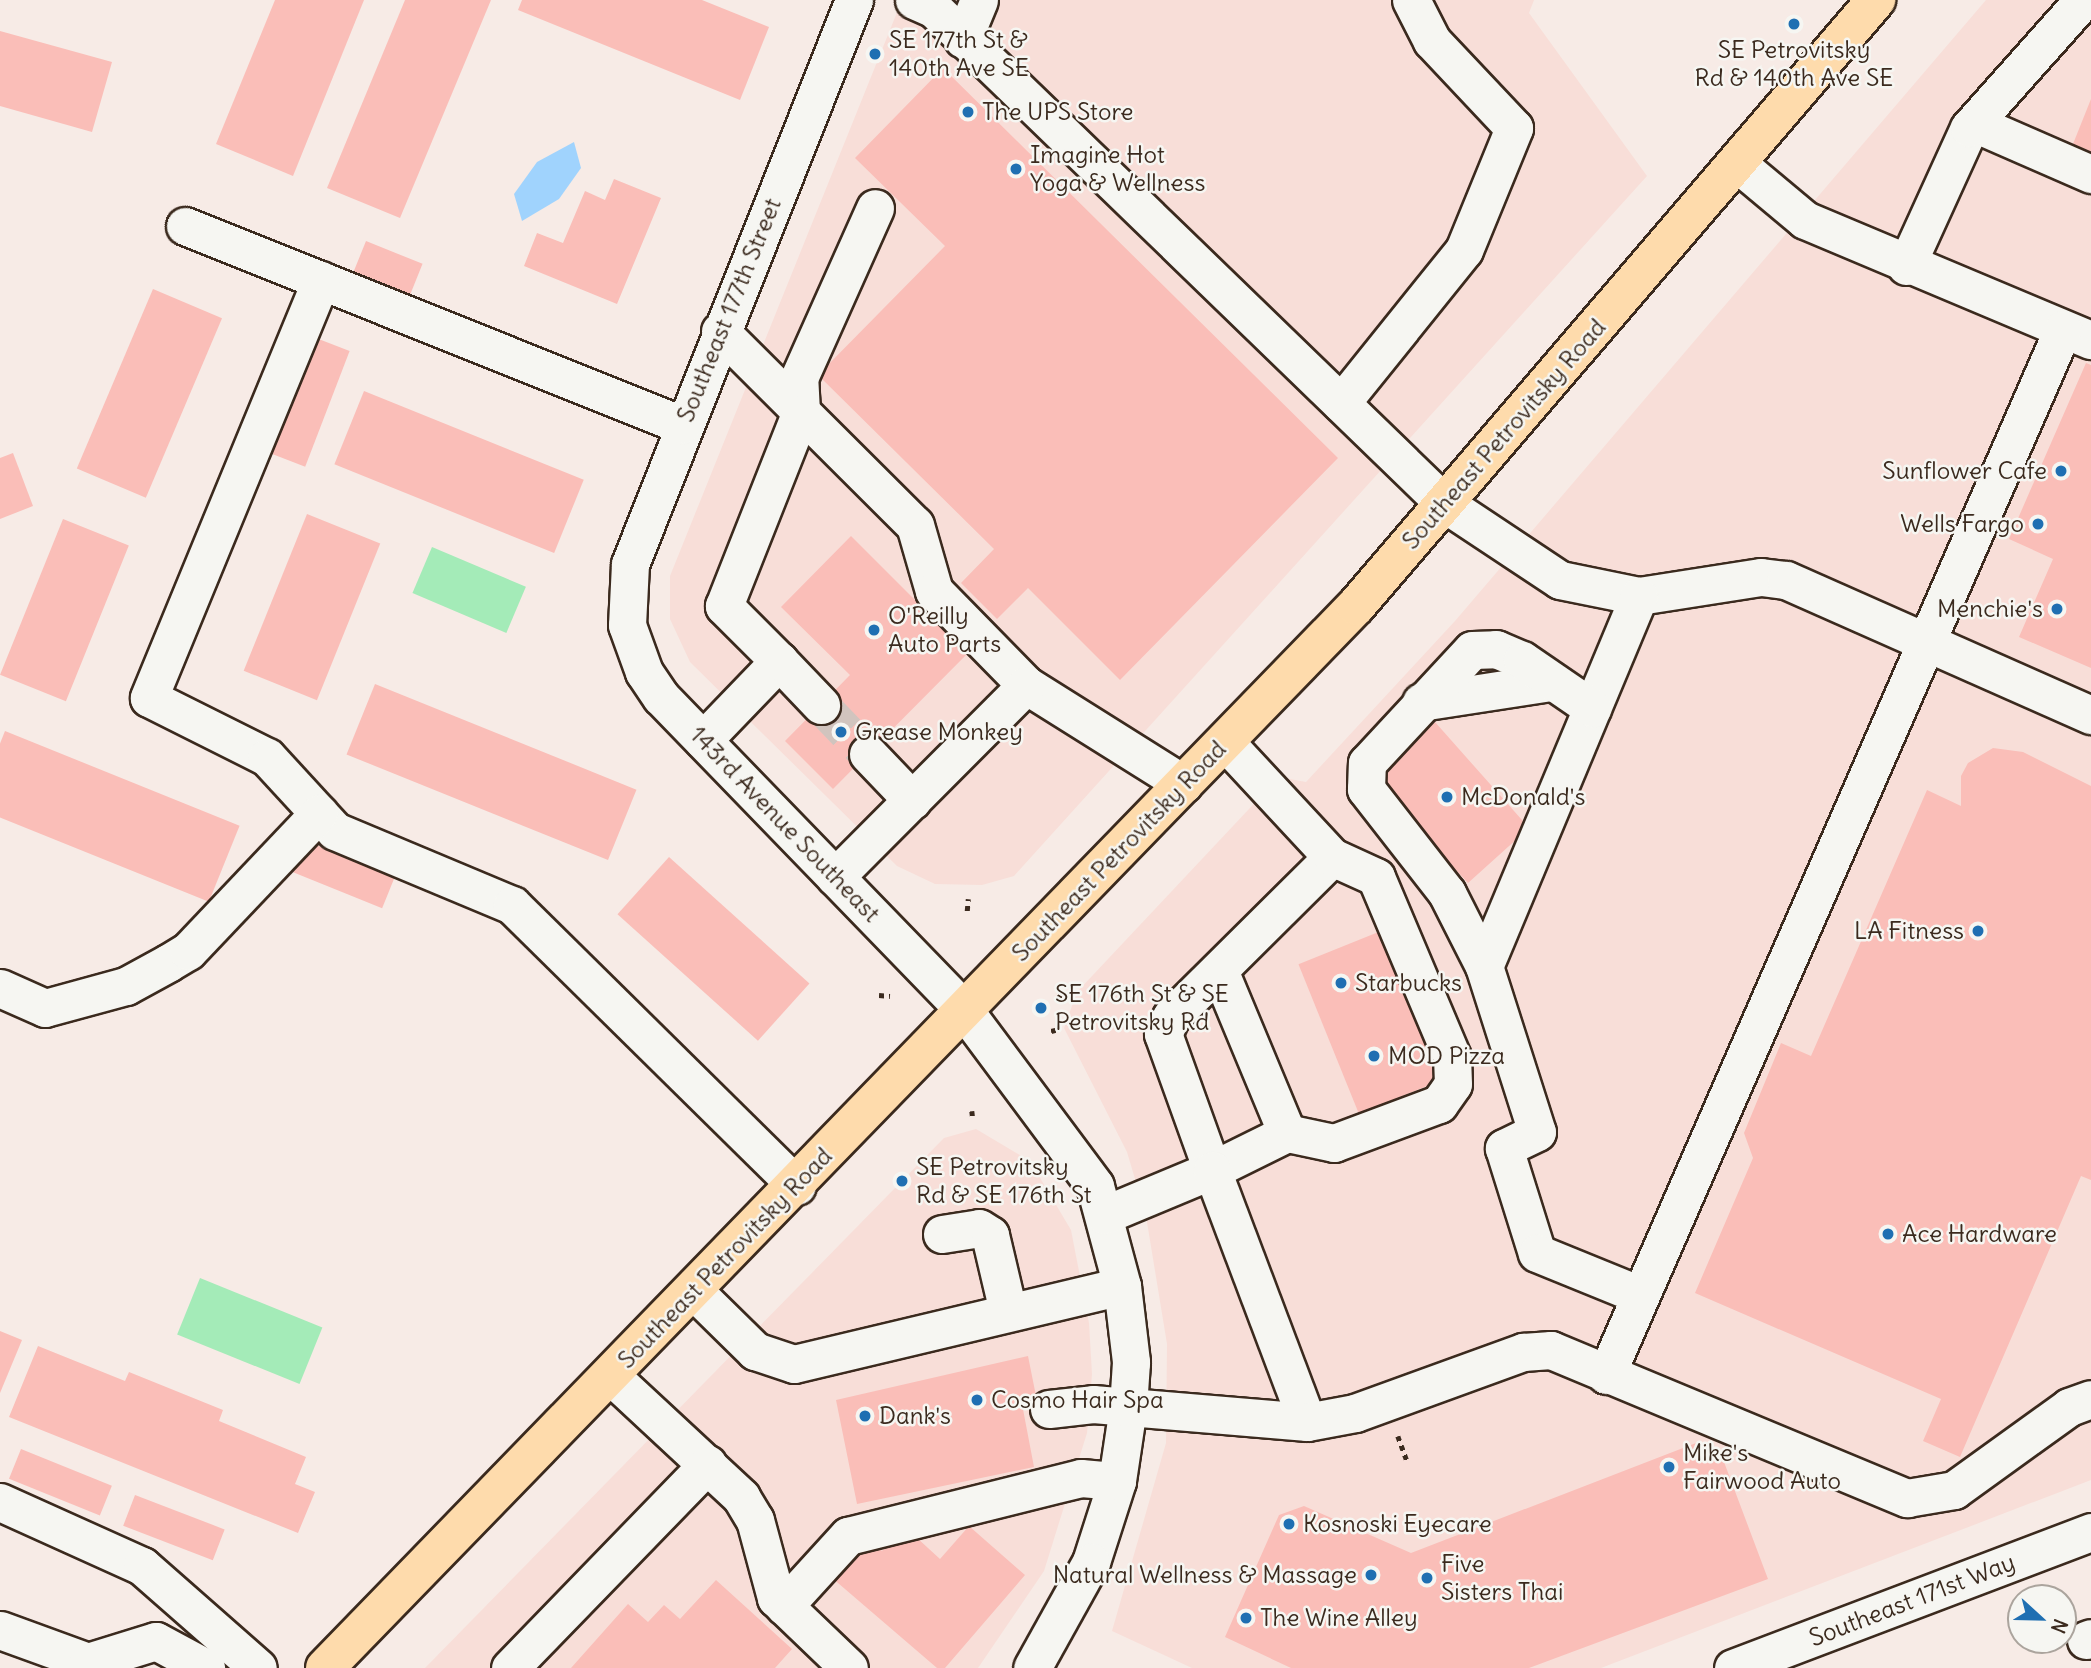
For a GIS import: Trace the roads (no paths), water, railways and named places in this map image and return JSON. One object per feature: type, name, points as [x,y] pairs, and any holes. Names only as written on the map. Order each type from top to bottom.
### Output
[{"type":"main road","name":"Southeast Petrovitsky Road","points":[[326,1668],[1225,742],[1444,503],[1738,164],[1876,0]]},
{"type":"street","name":"Southeast 177th Street","points":[[627,625],[630,564],[682,425],[854,0]]},
{"type":"street","points":[[914,0],[934,9],[1444,503],[1560,580],[1639,596],[1760,577],[1786,580],[2091,715]]},
{"type":"street","points":[[963,39],[979,0]]},
{"type":"street","points":[[1341,403],[1464,250],[1514,128],[1432,41],[1411,0]]},
{"type":"street","points":[[1906,266],[1974,122],[2083,0]]},
{"type":"street","points":[[1974,122],[2091,174]]},
{"type":"street","points":[[1606,1375],[1925,642],[2077,335],[1906,266],[1805,220],[1738,164]]},
{"type":"street","points":[[821,705],[724,606],[801,412],[799,378],[875,208]]},
{"type":"street","points":[[185,226],[682,425]]},
{"type":"street","points":[[321,280],[149,698],[267,757],[335,831],[512,905],[797,1185]]},
{"type":"street","points":[[720,331],[915,526],[934,591],[1026,685],[1184,784]]},
{"type":"street","points":[[1484,966],[1639,596]]},
{"type":"street","name":"143rd Avenue Southeast","points":[[627,625],[644,672],[703,740],[964,1010],[1050,1120],[1095,1186],[1122,1286],[1131,1362],[1128,1407],[1117,1481],[1091,1562],[1032,1668]]},
{"type":"street","points":[[703,740],[779,661]]},
{"type":"street","points":[[1592,708],[1550,682],[1421,702],[1363,775],[1366,789],[1447,893],[1484,966],[1537,1132],[1504,1148],[1537,1253],[1640,1295]]},
{"type":"street","points":[[835,877],[1026,685]]},
{"type":"street","points":[[1104,1215],[1212,1170],[1287,1133],[1334,1143],[1439,1104],[1453,1084],[1452,1057],[1376,877],[1332,857],[1225,742]]},
{"type":"street","points":[[868,754],[912,800]]},
{"type":"street","points":[[0,988],[45,1008],[126,986],[158,969],[188,951],[318,813]]},
{"type":"street","points":[[1307,1422],[1163,1034],[1171,1017],[1332,857]]},
{"type":"street","points":[[1447,893],[1507,910]]},
{"type":"street","points":[[1219,970],[1287,1133]]},
{"type":"street","points":[[942,1234],[979,1228],[990,1235],[1008,1311]]},
{"type":"street","points":[[694,1291],[755,1351],[794,1364],[1122,1286]]},
{"type":"street","points":[[1049,1409],[1078,1403],[1307,1422],[1355,1413],[1523,1352],[1551,1350],[1907,1498],[1954,1490],[2069,1407],[2091,1399]]},
{"type":"street","points":[[611,1376],[708,1464],[755,1520],[776,1598],[849,1668]]},
{"type":"street","points":[[510,1668],[708,1464]]},
{"type":"street","points":[[784,1606],[848,1536],[1082,1478],[1117,1481]]},
{"type":"street","points":[[0,1502],[142,1566],[258,1668]]},
{"type":"street","name":"Southeast 171st Way","points":[[1733,1668],[2091,1532]]},
{"type":"street","points":[[0,1630],[88,1662],[156,1641],[206,1668]]},
{"type":"water","points":[[574,142],[581,168],[559,199],[522,221],[514,194],[537,162]]},
{"type":"tunnel","points":[[821,705],[868,754]]},
{"type":"place","name":"SE Petrovitsky Rd & 140th Ave SE","points":[[1794,24]]},
{"type":"place","name":"SE 177th St & 140th Ave SE","points":[[875,54]]},
{"type":"place","name":"The UPS Store","points":[[968,112]]},
{"type":"place","name":"Imagine Hot Yoga & Wellness","points":[[1016,169]]},
{"type":"place","name":"Sunflower Cafe","points":[[2061,471]]},
{"type":"place","name":"Wells Fargo","points":[[2038,524]]},
{"type":"place","name":"Menchie's","points":[[2057,609]]},
{"type":"place","name":"O'Reilly Auto Parts","points":[[874,630]]},
{"type":"place","name":"Grease Monkey","points":[[841,732]]},
{"type":"place","name":"McDonald's","points":[[1447,797]]},
{"type":"place","name":"LA Fitness","points":[[1978,931]]},
{"type":"place","name":"Starbucks","points":[[1341,983]]},
{"type":"place","name":"SE 176th St & SE Petrovitsky Rd","points":[[1041,1008]]},
{"type":"place","name":"MOD Pizza","points":[[1374,1056]]},
{"type":"place","name":"SE Petrovitsky Rd & SE 176th St","points":[[902,1181]]},
{"type":"place","name":"Ace Hardware","points":[[1888,1234]]},
{"type":"place","name":"Cosmo Hair Spa","points":[[977,1400]]},
{"type":"place","name":"Dank's","points":[[865,1416]]},
{"type":"place","name":"Mike's Fairwood Auto","points":[[1669,1467]]},
{"type":"place","name":"Kosnoski Eyecare","points":[[1289,1524]]},
{"type":"place","name":"Natural Wellness & Massage","points":[[1371,1575]]},
{"type":"place","name":"Five Sisters Thai","points":[[1427,1578]]},
{"type":"place","name":"The Wine Alley","points":[[1246,1618]]}]
